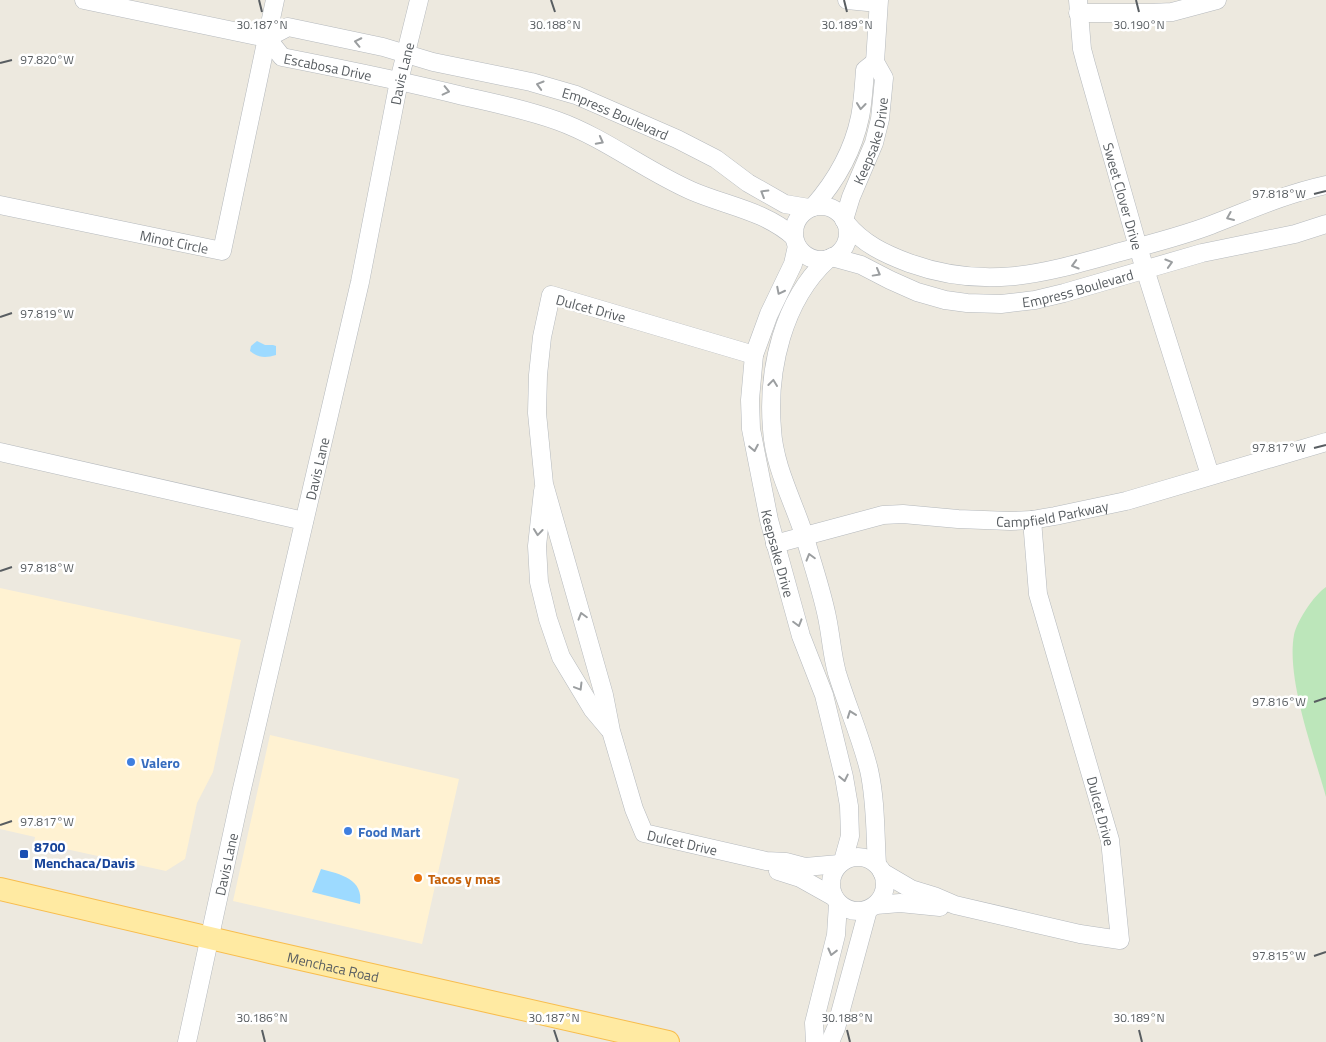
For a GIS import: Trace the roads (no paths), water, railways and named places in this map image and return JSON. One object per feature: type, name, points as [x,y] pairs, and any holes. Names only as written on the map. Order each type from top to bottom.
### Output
[{"type":"main road","name":"Menchaca Road","points":[[0,889],[668,1042]]},
{"type":"street","points":[[84,0],[267,38],[275,0]]},
{"type":"street","name":"Davis Lane","points":[[187,1042],[241,793],[360,282],[398,81],[419,0]]},
{"type":"street","points":[[847,0],[878,2]]},
{"type":"street","points":[[1078,6],[1151,13],[1172,12],[1217,0]]},
{"type":"street","name":"Keepsake Drive","points":[[845,221],[851,197],[874,143],[880,118],[884,78],[875,62],[878,2]]},
{"type":"street","name":"Sweet Clover Drive","points":[[1078,6],[1086,64],[1138,247],[1210,475]]},
{"type":"street","name":"Escabosa Drive","points":[[398,81],[282,57],[267,38],[288,27],[405,53]]},
{"type":"street","name":"Minot Circle","points":[[0,205],[222,251],[267,38]]},
{"type":"street","name":"Empress Boulevard","points":[[405,53],[433,62],[531,82],[576,95],[677,139],[716,159],[748,183],[785,204],[811,208]]},
{"type":"street","name":"Keepsake Drive","points":[[811,208],[828,190],[845,159],[860,116],[865,70],[875,62]]},
{"type":"street","name":"Empress Boulevard","points":[[398,81],[523,110],[560,122],[600,141],[648,169],[693,191],[772,221],[783,227],[796,242]]},
{"type":"street","name":"Empress Boulevard","points":[[845,221],[863,241],[891,256],[926,268],[967,277],[1027,276],[1056,270],[1198,230],[1271,200],[1326,186]]},
{"type":"street","points":[[827,206],[835,210],[845,221],[848,232],[843,248],[830,258],[819,260],[810,257],[803,253],[796,242],[794,228],[797,220],[802,213],[811,208],[827,206]]},
{"type":"street","name":"Empress Boulevard","points":[[830,258],[861,264],[917,292],[945,300],[1001,304],[1035,300],[1219,249],[1295,234],[1326,224]]},
{"type":"street","name":"Keepsake Drive","points":[[796,242],[793,264],[769,314],[754,355],[750,400],[751,429],[769,520],[801,636],[824,695],[844,777],[849,806],[850,836],[841,862]]},
{"type":"street","name":"Keepsake Drive","points":[[830,258],[814,272],[787,322],[776,358],[771,397],[772,431],[779,466],[804,536],[827,616],[837,671],[869,771],[874,800],[879,868]]},
{"type":"street","name":"Dulcet Drive","points":[[754,355],[551,295],[542,337],[538,375],[538,420],[544,484],[604,695],[611,731],[634,809],[644,833],[766,861],[786,862],[805,867],[841,862]]},
{"type":"street","name":"Campfield Parkway","points":[[776,544],[883,515],[903,514],[958,519],[1032,520],[1120,502],[1326,442]]},
{"type":"street","points":[[0,452],[304,521]]},
{"type":"street","name":"Dulcet Drive","points":[[544,484],[537,546],[539,582],[548,619],[561,657],[593,710],[611,731]]},
{"type":"street","name":"Dulcet Drive","points":[[879,868],[911,889],[955,905],[1080,934],[1120,940],[1110,840],[1038,594],[1032,520]]},
{"type":"street","points":[[815,1042],[814,1023],[836,935],[836,900],[830,884],[832,875],[841,862],[851,857],[869,859],[879,868],[885,880],[885,890],[882,898],[872,908],[859,912],[850,911],[836,900]]},
{"type":"street","name":"Dulcet Drive","points":[[766,861],[781,873],[800,878],[836,900]]},
{"type":"street","name":"Dulcet Drive","points":[[872,908],[910,904],[934,908],[955,905]]},
{"type":"street","points":[[830,1042],[836,1028],[872,908]]},
{"type":"water","points":[[257,341],[265,345],[276,346],[276,355],[262,357],[250,351],[251,346]]},
{"type":"water","points":[[321,869],[336,873],[354,883],[360,896],[360,904],[312,892]]},
{"type":"place","name":"Valero","points":[[131,762]]},
{"type":"place","name":"Food Mart","points":[[348,831]]},
{"type":"place","name":"8700 Menchaca/Davis","points":[[24,854]]},
{"type":"place","name":"Tacos y mas","points":[[418,878]]}]
